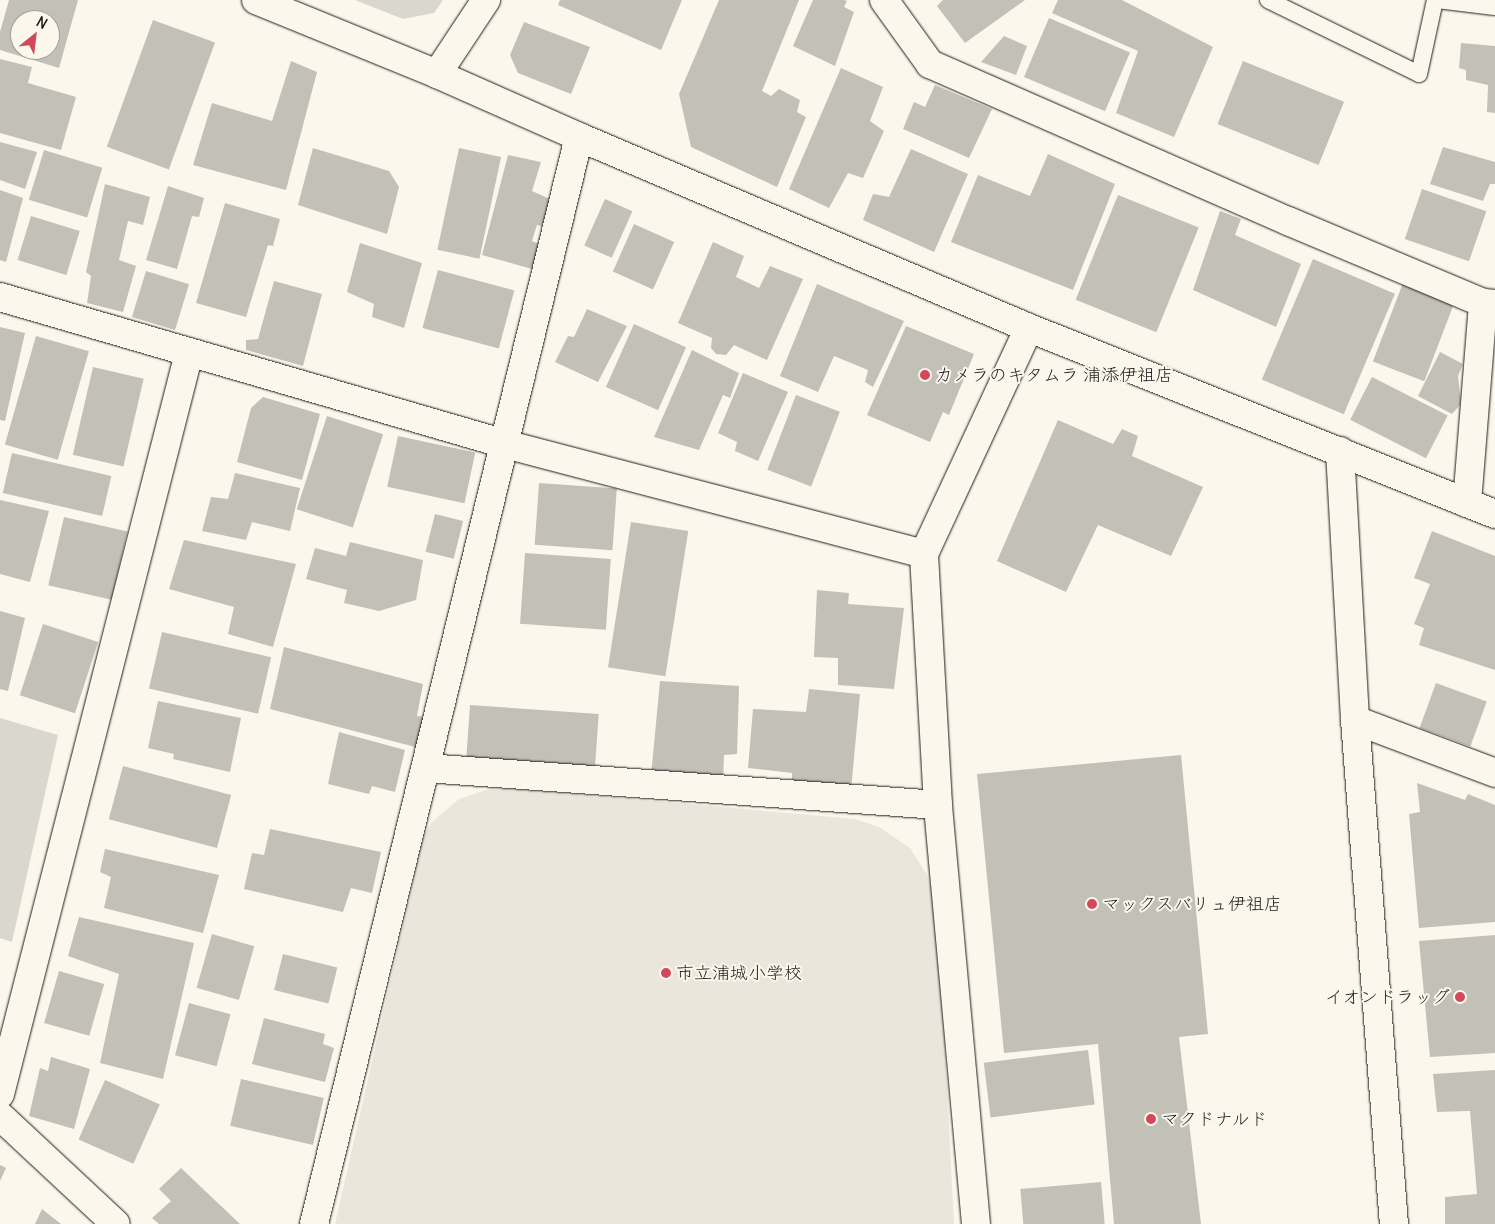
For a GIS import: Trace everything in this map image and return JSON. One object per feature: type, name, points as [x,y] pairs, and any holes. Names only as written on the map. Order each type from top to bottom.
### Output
[{"type":"street","points":[[256,0],[437,74],[578,137],[1029,328],[1495,514]]},
{"type":"street","points":[[437,74],[486,0]]},
{"type":"street","points":[[884,0],[930,64],[1279,217],[1489,304],[1467,503]]},
{"type":"street","points":[[314,1224],[505,444],[578,137]]},
{"type":"street","points":[[0,297],[505,444],[924,554]]},
{"type":"street","points":[[976,1224],[938,805],[924,554],[1029,328]]},
{"type":"street","points":[[0,1094],[189,353]]},
{"type":"street","points":[[1340,451],[1355,720],[1394,1224]]},
{"type":"street","points":[[1355,720],[1495,773]]},
{"type":"street","points":[[426,768],[938,805]]},
{"type":"street","points":[[0,1116],[116,1224]]},
{"type":"lane","points":[[1268,0],[1419,74],[1436,0],[1495,7]]},
{"type":"shaded area","points":[[355,0],[443,0],[434,13],[403,19]]},
{"type":"shaded area","points":[[0,718],[58,735],[12,942],[0,938]]},
{"type":"shaded area","name":"市立浦城小学校","points":[[510,788],[855,819],[879,827],[910,848],[927,875],[935,901],[954,1224],[335,1224],[423,837],[431,823],[459,799],[486,790]]},
{"type":"building","points":[[9,0],[78,0],[59,68],[33,60],[60,60],[60,10],[10,10],[10,53],[0,50],[0,32]]},
{"type":"building","points":[[560,0],[682,0],[661,50],[558,5]]},
{"type":"building","points":[[719,0],[799,0],[762,91],[771,96],[779,89],[800,100],[797,112],[806,117],[777,187],[691,147],[679,94]]},
{"type":"building","points":[[813,0],[844,0],[847,1],[844,7],[854,12],[835,66],[793,46]]},
{"type":"building","points":[[943,0],[1025,0],[965,43],[937,6]]},
{"type":"building","points":[[1058,0],[1122,0],[1213,47],[1174,137],[1116,113],[1138,51],[1052,13]]},
{"type":"building","points":[[1049,18],[1130,52],[1105,111],[1024,77]]},
{"type":"building","points":[[153,20],[215,43],[169,169],[107,147]]},
{"type":"building","points":[[524,22],[590,47],[571,94],[518,73],[510,55]]},
{"type":"building","points":[[1004,36],[1027,46],[1016,75],[981,62]]},
{"type":"building","points":[[1461,43],[1495,46],[1495,113],[1487,112],[1488,85],[1466,80],[1466,70],[1459,68]]},
{"type":"building","points":[[0,59],[32,67],[28,83],[76,97],[61,150],[0,133]]},
{"type":"building","points":[[291,61],[317,72],[286,190],[193,165],[212,103],[272,121]]},
{"type":"building","points":[[1243,61],[1344,102],[1319,165],[1218,124]]},
{"type":"building","points":[[841,68],[883,87],[870,121],[884,131],[863,178],[848,173],[829,208],[789,189]]},
{"type":"building","points":[[935,85],[992,109],[969,158],[903,129],[914,102],[925,107]]},
{"type":"building","points":[[0,142],[37,152],[25,189],[0,180]]},
{"type":"building","points":[[1443,147],[1495,162],[1495,184],[1490,184],[1483,201],[1430,184]]},
{"type":"building","points":[[313,148],[389,171],[399,187],[387,234],[298,205]]},
{"type":"building","points":[[459,148],[501,157],[479,259],[437,250]]},
{"type":"building","points":[[911,149],[968,174],[934,252],[863,220],[873,194],[889,197]]},
{"type":"building","points":[[44,150],[102,168],[87,218],[29,200]]},
{"type":"building","points":[[1048,154],[1115,184],[1073,290],[951,242],[978,175],[1030,196]]},
{"type":"building","points":[[508,155],[541,162],[532,191],[550,199],[542,226],[537,225],[532,241],[539,244],[532,269],[482,255]]},
{"type":"building","points":[[105,184],[150,197],[143,225],[128,221],[119,260],[136,266],[123,312],[87,303],[91,276],[86,272]]},
{"type":"building","points":[[168,186],[204,198],[199,217],[192,216],[177,269],[146,260]]},
{"type":"building","points":[[1422,189],[1486,211],[1469,261],[1405,239]]},
{"type":"building","points":[[0,190],[23,198],[6,262],[0,260]]},
{"type":"building","points":[[1118,195],[1199,228],[1156,332],[1076,300]]},
{"type":"building","points":[[605,199],[632,211],[612,258],[584,246]]},
{"type":"building","points":[[225,203],[280,219],[273,246],[268,245],[246,317],[196,303]]},
{"type":"building","points":[[1220,211],[1241,219],[1235,235],[1301,264],[1276,327],[1193,290]]},
{"type":"building","points":[[31,216],[80,231],[66,275],[18,260]]},
{"type":"building","points":[[634,224],[674,242],[653,289],[613,272]]},
{"type":"building","points":[[713,242],[744,256],[736,277],[759,288],[770,266],[803,279],[767,360],[734,345],[726,355],[716,354],[711,348],[712,338],[678,323]]},
{"type":"building","points":[[360,243],[422,263],[404,328],[372,317],[374,304],[347,292]]},
{"type":"building","points":[[1313,259],[1395,294],[1344,414],[1262,380]]},
{"type":"building","points":[[438,270],[514,290],[499,348],[422,328]]},
{"type":"building","points":[[146,271],[189,284],[175,330],[132,317]]},
{"type":"building","points":[[274,281],[322,294],[303,366],[246,350],[246,340],[258,339]]},
{"type":"building","points":[[1403,283],[1454,303],[1424,381],[1373,361]]},
{"type":"building","points":[[817,284],[904,321],[873,387],[865,382],[868,370],[834,356],[818,392],[780,376]]},
{"type":"building","points":[[587,309],[627,326],[598,382],[555,362],[568,336],[574,337]]},
{"type":"building","points":[[634,324],[686,347],[658,410],[606,387]]},
{"type":"building","points":[[906,326],[974,354],[949,415],[943,412],[930,442],[867,415]]},
{"type":"building","points":[[0,327],[25,333],[5,421],[0,420]]},
{"type":"building","points":[[36,336],[89,351],[58,460],[5,445]]},
{"type":"building","points":[[692,350],[739,373],[730,398],[723,395],[699,450],[654,437]]},
{"type":"building","points":[[1440,352],[1463,364],[1458,376],[1461,404],[1452,414],[1418,396]]},
{"type":"building","points":[[93,367],[144,379],[123,466],[73,455]]},
{"type":"building","points":[[743,373],[788,392],[758,461],[735,451],[737,442],[718,433]]},
{"type":"building","points":[[1372,377],[1448,416],[1426,458],[1350,420]]},
{"type":"building","points":[[796,395],[840,412],[811,487],[767,470]]},
{"type":"building","points":[[263,397],[320,414],[302,480],[237,462],[251,408]]},
{"type":"building","points":[[327,416],[383,434],[353,527],[297,509]]},
{"type":"building","points":[[1058,420],[1113,444],[1122,429],[1138,436],[1132,456],[1203,487],[1171,556],[1098,525],[1066,592],[997,561]]},
{"type":"building","points":[[398,436],[475,452],[464,503],[387,487]]},
{"type":"building","points":[[12,453],[111,476],[102,516],[3,493]]},
{"type":"building","points":[[235,473],[300,488],[290,531],[252,522],[246,540],[202,531],[211,497],[228,499]]},
{"type":"building","points":[[539,483],[617,488],[612,550],[535,545]]},
{"type":"building","points":[[0,500],[49,511],[30,582],[0,574]]},
{"type":"building","points":[[435,514],[463,521],[454,559],[426,552]]},
{"type":"building","points":[[64,517],[127,532],[112,600],[48,585]]},
{"type":"building","points":[[631,522],[688,531],[665,676],[608,667]]},
{"type":"building","points":[[1432,531],[1495,556],[1495,670],[1419,645],[1424,628],[1414,624],[1430,584],[1414,578]]},
{"type":"building","points":[[184,540],[296,564],[273,647],[228,634],[234,607],[169,589]]},
{"type":"building","points":[[350,542],[423,560],[416,600],[379,611],[344,603],[347,590],[306,579],[315,548],[346,556]]},
{"type":"building","points":[[525,553],[611,559],[606,630],[520,624]]},
{"type":"building","points":[[817,590],[849,593],[848,604],[904,608],[894,689],[838,685],[838,658],[814,657]]},
{"type":"building","points":[[0,611],[25,618],[8,691],[0,689]]},
{"type":"building","points":[[43,624],[98,642],[75,713],[20,695]]},
{"type":"building","points":[[162,632],[271,657],[258,714],[149,689]]},
{"type":"building","points":[[284,647],[423,684],[417,716],[426,717],[419,748],[270,709]]},
{"type":"building","points":[[660,681],[739,686],[737,754],[724,755],[723,782],[651,776]]},
{"type":"building","points":[[1436,683],[1487,701],[1470,747],[1420,728]]},
{"type":"building","points":[[809,689],[860,694],[851,790],[792,785],[792,773],[748,768],[753,709],[806,712]]},
{"type":"building","points":[[158,701],[241,718],[230,772],[173,759],[174,754],[148,748]]},
{"type":"building","points":[[470,705],[599,714],[595,767],[466,758]]},
{"type":"building","points":[[339,732],[405,750],[395,792],[372,786],[369,794],[328,784]]},
{"type":"building","name":"マックスバリュ伊祖店","points":[[1181,755],[1208,1034],[1179,1037],[1201,1224],[1114,1224],[1098,1044],[1004,1053],[977,774]]},
{"type":"building","points":[[123,766],[231,795],[217,848],[109,819]]},
{"type":"building","points":[[1417,783],[1465,800],[1468,794],[1495,805],[1495,922],[1419,928],[1409,814],[1420,812]]},
{"type":"building","points":[[270,829],[381,852],[372,893],[351,888],[343,912],[244,889],[252,853],[264,855]]},
{"type":"building","points":[[105,849],[219,875],[203,933],[104,908],[111,877],[100,872]]},
{"type":"building","points":[[79,917],[194,943],[163,1079],[100,1063],[119,974],[68,956]]},
{"type":"building","points":[[212,934],[254,946],[239,1000],[197,988]]},
{"type":"building","name":"イオンドラッグ","points":[[1495,935],[1495,1053],[1430,1057],[1419,941]]},
{"type":"building","points":[[283,954],[337,968],[328,1003],[274,990]]},
{"type":"building","points":[[59,971],[104,984],[89,1036],[44,1023]]},
{"type":"building","points":[[189,1003],[231,1014],[217,1066],[175,1055]]},
{"type":"building","points":[[264,1018],[325,1034],[323,1044],[334,1048],[325,1082],[252,1064]]},
{"type":"building","points":[[1088,1050],[1095,1105],[990,1117],[984,1063]]},
{"type":"building","points":[[51,1057],[90,1069],[74,1129],[29,1116],[40,1068],[48,1071]]},
{"type":"building","points":[[1495,1070],[1495,1224],[1445,1224],[1445,1197],[1477,1194],[1470,1111],[1437,1112],[1433,1074]]},
{"type":"building","points":[[241,1079],[324,1098],[313,1145],[230,1126]]},
{"type":"building","points":[[105,1080],[160,1104],[133,1164],[79,1139]]},
{"type":"building","points":[[0,1165],[6,1168],[0,1181]]},
{"type":"building","points":[[181,1168],[240,1224],[159,1224],[152,1218],[171,1201],[159,1189]]},
{"type":"building","points":[[1101,1182],[1105,1224],[1023,1224],[1020,1189]]},
{"type":"building","points":[[42,1209],[61,1224],[35,1224]]},
{"type":"place","name":"カメラのキタムラ 浦添伊祖店","points":[[925,375]]},
{"type":"place","name":"マックスバリュ伊祖店","points":[[1092,904]]},
{"type":"place","name":"市立浦城小学校","points":[[666,973]]},
{"type":"place","name":"イオンドラッグ","points":[[1460,997]]},
{"type":"place","name":"マクドナルド","points":[[1151,1119]]}]
